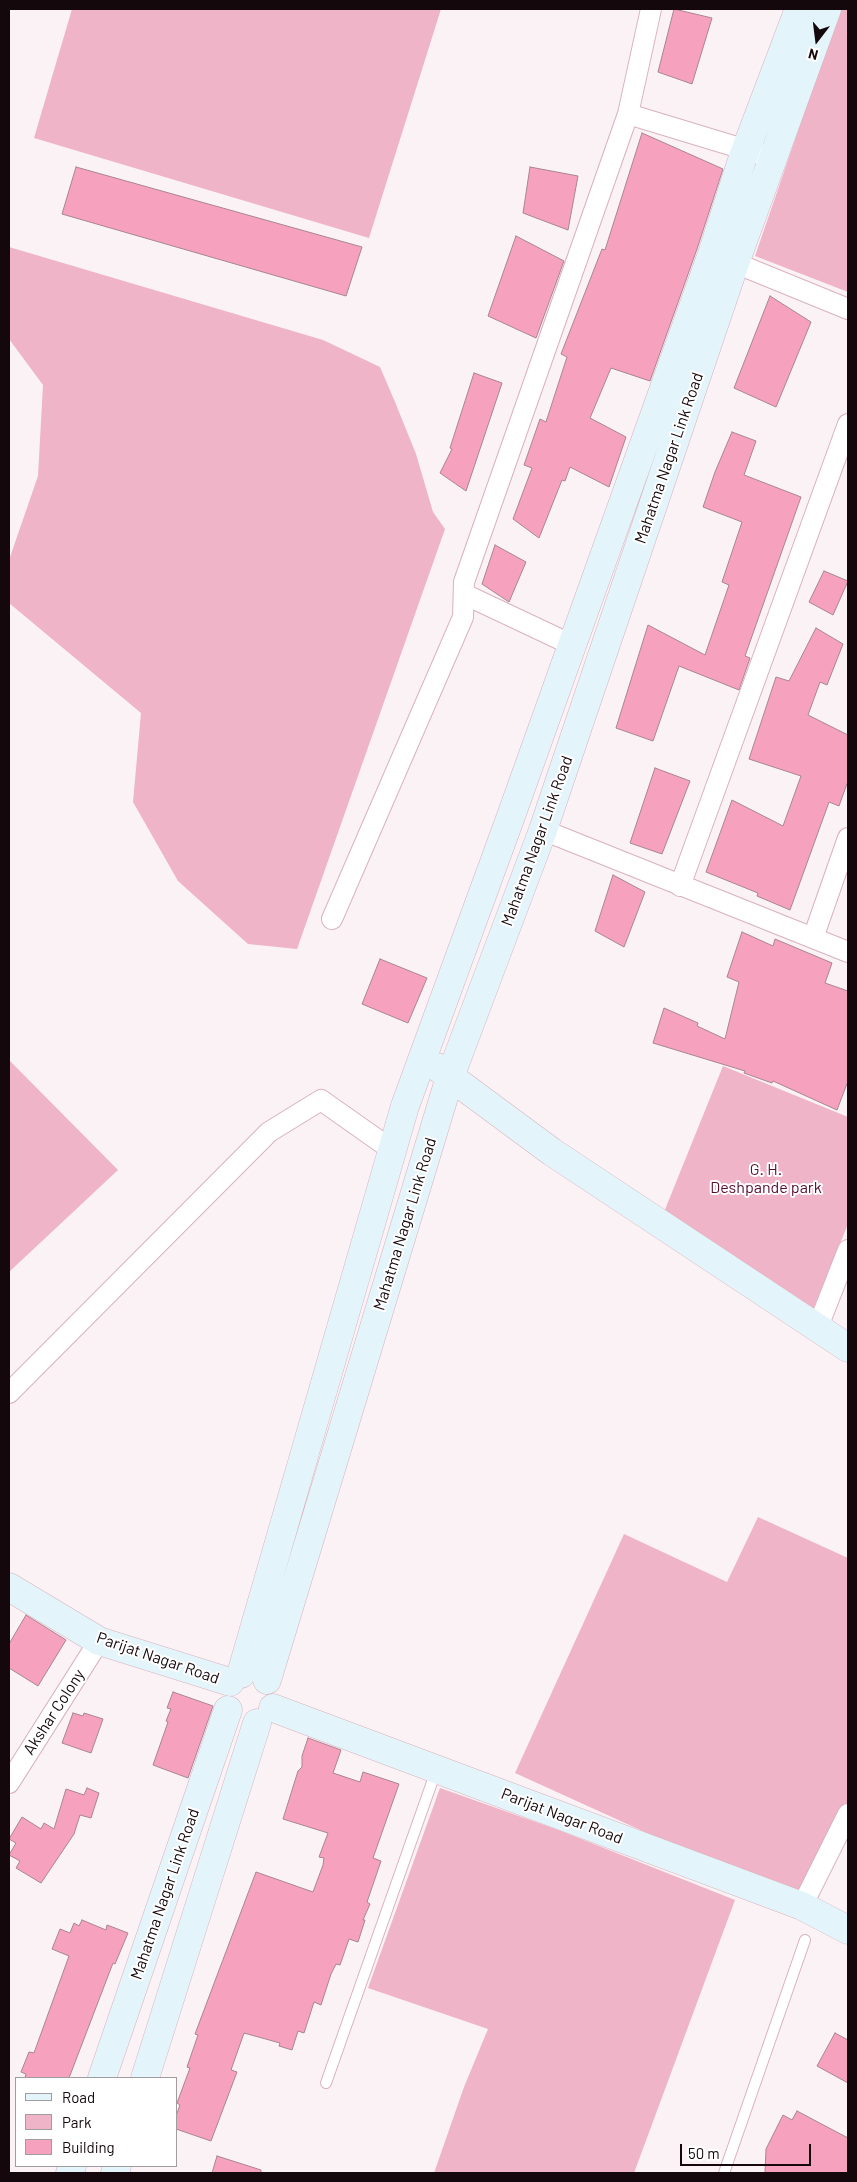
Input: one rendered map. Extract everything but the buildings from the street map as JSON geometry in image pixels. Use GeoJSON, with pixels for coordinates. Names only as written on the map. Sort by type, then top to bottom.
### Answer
{"type":"FeatureCollection","features":[{"type":"Feature","properties":{"kind":"main road","name":"Mahatma Nagar Link Road"},"geometry":{"type":"LineString","coordinates":[[268,1680],[450,1077],[543,830],[723,258],[746,148],[799,9]]}},
{"type":"Feature","properties":{"kind":"main road","name":"Mahatma Nagar Link Road"},"geometry":{"type":"LineString","coordinates":[[236,1678],[405,1106],[572,646],[723,258],[773,158],[827,9]]}},
{"type":"Feature","properties":{"kind":"main road"},"geometry":{"type":"LineString","coordinates":[[423,1058],[552,1152],[848,1348]]}},
{"type":"Feature","properties":{"kind":"main road","name":"Parijat Nagar Road"},"geometry":{"type":"LineString","coordinates":[[9,1587],[100,1641],[236,1678]]}},
{"type":"Feature","properties":{"kind":"main road"},"geometry":{"type":"LineString","coordinates":[[145,2077],[265,1716],[274,1694],[268,1680],[255,1674],[236,1678],[224,1696],[228,1710],[240,1722],[265,1716]]}},
{"type":"Feature","properties":{"kind":"main road","name":"Mahatma Nagar Link Road"},"geometry":{"type":"LineString","coordinates":[[102,2077],[228,1710]]}},
{"type":"Feature","properties":{"kind":"main road","name":"Parijat Nagar Road"},"geometry":{"type":"LineString","coordinates":[[265,1716],[437,1769],[802,1906],[848,1930]]}},
{"type":"Feature","properties":{"kind":"street"},"geometry":{"type":"LineString","coordinates":[[332,919],[463,617],[464,582],[628,114],[650,9]]}},
{"type":"Feature","properties":{"kind":"street"},"geometry":{"type":"LineString","coordinates":[[628,114],[746,148],[773,158]]}},
{"type":"Feature","properties":{"kind":"street"},"geometry":{"type":"LineString","coordinates":[[723,258],[848,309]]}},
{"type":"Feature","properties":{"kind":"street"},"geometry":{"type":"LineString","coordinates":[[680,886],[848,424]]}},
{"type":"Feature","properties":{"kind":"street"},"geometry":{"type":"LineString","coordinates":[[464,594],[572,646]]}},
{"type":"Feature","properties":{"kind":"street"},"geometry":{"type":"LineString","coordinates":[[543,830],[848,952]]}},
{"type":"Feature","properties":{"kind":"street"},"geometry":{"type":"LineString","coordinates":[[813,938],[848,838]]}},
{"type":"Feature","properties":{"kind":"street"},"geometry":{"type":"LineString","coordinates":[[9,1394],[269,1132],[321,1100],[392,1150]]}},
{"type":"Feature","properties":{"kind":"street"},"geometry":{"type":"LineString","coordinates":[[817,1329],[848,1250]]}},
{"type":"Feature","properties":{"kind":"street","name":"Akshar Colony"},"geometry":{"type":"LineString","coordinates":[[9,1784],[100,1641]]}},
{"type":"Feature","properties":{"kind":"street"},"geometry":{"type":"LineString","coordinates":[[802,1906],[848,1814]]}},
{"type":"Feature","properties":{"kind":"lane"},"geometry":{"type":"LineString","coordinates":[[326,2084],[437,1769]]}},
{"type":"Feature","properties":{"kind":"lane"},"geometry":{"type":"LineString","coordinates":[[724,2173],[805,1940]]}},
{"type":"Feature","properties":{"kind":"green space"},"geometry":{"type":"Polygon","coordinates":[[[72,9],[441,9],[369,238],[34,138],[72,9]]]}},
{"type":"Feature","properties":{"kind":"green space"},"geometry":{"type":"Polygon","coordinates":[[[840,9],[848,9],[848,292],[755,256],[840,9]]]}},
{"type":"Feature","properties":{"kind":"green space"},"geometry":{"type":"Polygon","coordinates":[[[9,247],[323,340],[380,367],[395,402],[416,454],[433,512],[445,529],[297,949],[248,944],[178,881],[133,802],[141,713],[9,603],[9,560],[38,476],[43,385],[9,339],[9,247]]]}},
{"type":"Feature","properties":{"kind":"green space"},"geometry":{"type":"Polygon","coordinates":[[[9,1060],[118,1170],[9,1272],[9,1060]]]}},
{"type":"Feature","properties":{"kind":"green space","name":"G. H. Deshpande park"},"geometry":{"type":"Polygon","coordinates":[[[723,1066],[848,1117],[848,1224],[812,1312],[664,1212],[723,1066]]]}},
{"type":"Feature","properties":{"kind":"green space"},"geometry":{"type":"Polygon","coordinates":[[[758,1517],[848,1558],[848,1801],[801,1903],[515,1773],[624,1534],[727,1582],[758,1517]]]}},
{"type":"Feature","properties":{"kind":"green space"},"geometry":{"type":"Polygon","coordinates":[[[440,1788],[561,1831],[735,1900],[634,2173],[434,2173],[464,2087],[488,2029],[368,1988],[440,1788]]]}}]}
